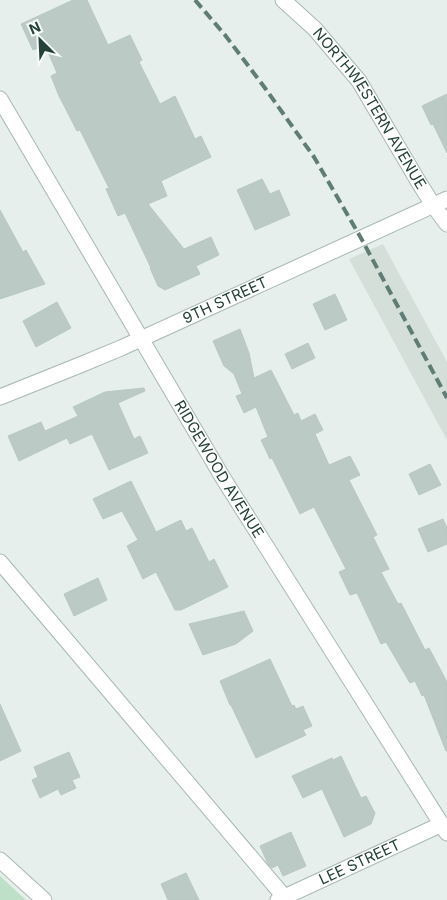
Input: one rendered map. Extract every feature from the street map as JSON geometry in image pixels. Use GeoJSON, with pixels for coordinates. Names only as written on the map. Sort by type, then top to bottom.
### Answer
{"type":"FeatureCollection","features":[{"type":"Feature","properties":{"kind":"street","name":"NORTHWESTERN AVENUE"},"geometry":{"type":"LineString","coordinates":[[283,0],[315,29],[359,82],[440,202],[447,224]]}},
{"type":"Feature","properties":{"kind":"street","name":"RIDGEWOOD AVENUE"},"geometry":{"type":"LineString","coordinates":[[0,99],[223,478],[444,828]]}},
{"type":"Feature","properties":{"kind":"street","name":"9TH STREET"},"geometry":{"type":"LineString","coordinates":[[0,396],[141,339],[440,202]]}},
{"type":"Feature","properties":{"kind":"street"},"geometry":{"type":"LineString","coordinates":[[0,562],[283,899]]}},
{"type":"Feature","properties":{"kind":"street","name":"LEE STREET"},"geometry":{"type":"LineString","coordinates":[[283,899],[444,828]]}},
{"type":"Feature","properties":{"kind":"street"},"geometry":{"type":"LineString","coordinates":[[0,860],[44,900]]}},
{"type":"Feature","properties":{"kind":"shaded area"},"geometry":{"type":"Polygon","coordinates":[[[383,244],[447,362],[447,440],[349,259],[383,244]]]}},
{"type":"Feature","properties":{"kind":"green space"},"geometry":{"type":"Polygon","coordinates":[[[0,876],[26,900],[0,900],[0,876]]]}},
{"type":"Feature","properties":{"kind":"building"},"geometry":{"type":"Polygon","coordinates":[[[73,0],[87,0],[108,45],[130,35],[142,60],[139,62],[160,104],[175,96],[195,139],[201,136],[211,157],[161,181],[167,196],[148,204],[184,249],[211,237],[219,255],[196,266],[200,274],[165,290],[158,286],[125,213],[118,216],[106,189],[109,188],[80,130],[77,131],[59,96],[51,76],[57,73],[45,45],[33,50],[21,24],[73,0]]]}},
{"type":"Feature","properties":{"kind":"building"},"geometry":{"type":"Polygon","coordinates":[[[447,94],[447,153],[422,106],[447,94]]]}},
{"type":"Feature","properties":{"kind":"building"},"geometry":{"type":"Polygon","coordinates":[[[262,179],[270,194],[279,190],[290,215],[255,230],[237,190],[262,179]]]}},
{"type":"Feature","properties":{"kind":"building"},"geometry":{"type":"Polygon","coordinates":[[[0,210],[23,252],[26,250],[45,284],[0,299],[0,210]]]}},
{"type":"Feature","properties":{"kind":"building"},"geometry":{"type":"Polygon","coordinates":[[[335,294],[347,320],[325,330],[313,304],[335,294]]]}},
{"type":"Feature","properties":{"kind":"building"},"geometry":{"type":"Polygon","coordinates":[[[57,302],[71,328],[36,347],[23,321],[57,302]]]}},
{"type":"Feature","properties":{"kind":"building"},"geometry":{"type":"Polygon","coordinates":[[[240,329],[249,353],[254,378],[271,370],[294,415],[298,413],[301,421],[315,414],[323,430],[315,434],[329,465],[350,456],[360,475],[349,480],[377,535],[373,537],[389,569],[381,572],[398,604],[401,603],[425,650],[429,648],[447,682],[447,751],[424,695],[422,696],[415,681],[410,683],[386,642],[381,644],[357,593],[350,595],[339,572],[346,569],[314,507],[300,514],[261,440],[268,437],[256,407],[244,413],[236,396],[242,394],[234,374],[224,366],[213,341],[240,329]]]}},
{"type":"Feature","properties":{"kind":"building"},"geometry":{"type":"Polygon","coordinates":[[[308,343],[315,358],[292,369],[285,354],[308,343]]]}},
{"type":"Feature","properties":{"kind":"building"},"geometry":{"type":"Polygon","coordinates":[[[144,388],[145,391],[118,403],[134,439],[140,436],[148,453],[109,470],[92,434],[70,444],[67,438],[19,461],[8,436],[41,422],[45,431],[78,416],[73,407],[105,392],[144,388]]]}},
{"type":"Feature","properties":{"kind":"building"},"geometry":{"type":"Polygon","coordinates":[[[430,464],[441,485],[419,495],[409,474],[430,464]]]}},
{"type":"Feature","properties":{"kind":"building"},"geometry":{"type":"Polygon","coordinates":[[[131,481],[156,532],[181,520],[186,531],[192,528],[209,562],[214,559],[228,587],[181,610],[175,610],[156,572],[143,579],[127,546],[138,540],[122,511],[103,519],[93,499],[131,481]]]}},
{"type":"Feature","properties":{"kind":"building"},"geometry":{"type":"Polygon","coordinates":[[[443,519],[447,528],[447,544],[428,552],[418,529],[443,519]]]}},
{"type":"Feature","properties":{"kind":"building"},"geometry":{"type":"Polygon","coordinates":[[[98,578],[107,600],[74,616],[64,594],[98,578]]]}},
{"type":"Feature","properties":{"kind":"building"},"geometry":{"type":"Polygon","coordinates":[[[244,611],[253,631],[236,644],[203,655],[189,624],[244,611]]]}},
{"type":"Feature","properties":{"kind":"building"},"geometry":{"type":"Polygon","coordinates":[[[270,659],[292,706],[294,705],[296,709],[303,706],[312,726],[303,730],[306,735],[256,758],[220,681],[270,659]]]}},
{"type":"Feature","properties":{"kind":"building"},"geometry":{"type":"Polygon","coordinates":[[[0,704],[21,751],[0,761],[0,704]]]}},
{"type":"Feature","properties":{"kind":"building"},"geometry":{"type":"Polygon","coordinates":[[[69,752],[80,777],[72,780],[76,788],[61,795],[58,789],[40,798],[32,780],[38,777],[34,767],[69,752]]]}},
{"type":"Feature","properties":{"kind":"building"},"geometry":{"type":"Polygon","coordinates":[[[341,756],[361,798],[366,796],[375,813],[371,824],[344,837],[322,789],[303,798],[292,776],[332,758],[333,760],[341,756]]]}},
{"type":"Feature","properties":{"kind":"building"},"geometry":{"type":"Polygon","coordinates":[[[291,832],[306,866],[283,876],[278,865],[272,868],[268,864],[260,846],[291,832]]]}},
{"type":"Feature","properties":{"kind":"building"},"geometry":{"type":"Polygon","coordinates":[[[186,873],[199,900],[168,900],[161,884],[186,873]]]}},
{"type":"Feature","properties":{"kind":"railway"},"geometry":{"type":"LineString","coordinates":[[195,0],[225,35],[314,157],[361,238],[447,398]]}}]}
